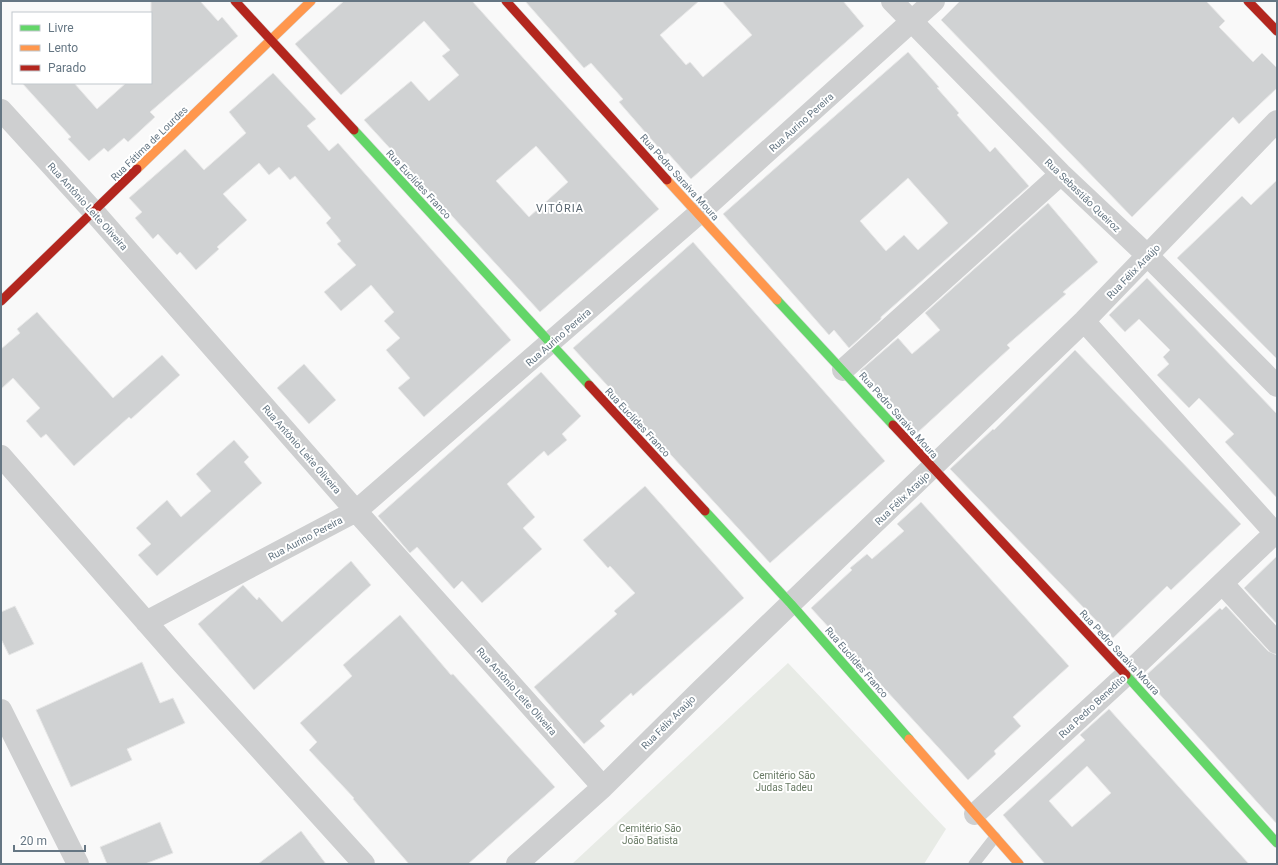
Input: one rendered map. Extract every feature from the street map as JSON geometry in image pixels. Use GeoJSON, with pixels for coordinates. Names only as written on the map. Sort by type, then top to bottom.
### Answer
{"type":"FeatureCollection","features":[{"type":"Feature","properties":{"kind":"street","name":"Rua Euclides Franco"},"geometry":{"type":"LineString","coordinates":[[235,1],[791,604],[1019,864]]}},
{"type":"Feature","properties":{"kind":"street","name":"Rua Fátima de Lourdes"},"geometry":{"type":"LineString","coordinates":[[1,301],[311,1]]}},
{"type":"Feature","properties":{"kind":"street","name":"Rua Pedro Saraiva Moura"},"geometry":{"type":"LineString","coordinates":[[506,1],[698,214],[844,370],[932,468],[1126,675],[1277,843]]}},
{"type":"Feature","properties":{"kind":"street","name":"Rua Sebastião Queiroz"},"geometry":{"type":"LineString","coordinates":[[892,1],[1061,174],[1148,256],[1277,386]]}},
{"type":"Feature","properties":{"kind":"street","name":"Rua Aurino Pereira"},"geometry":{"type":"LineString","coordinates":[[146,622],[356,511],[698,214],[934,1]]}},
{"type":"Feature","properties":{"kind":"street"},"geometry":{"type":"LineString","coordinates":[[1248,1],[1277,31]]}},
{"type":"Feature","properties":{"kind":"street","name":"Rua Antônio Leite Oliveira"},"geometry":{"type":"LineString","coordinates":[[1,110],[94,212],[356,511],[603,787]]}},
{"type":"Feature","properties":{"kind":"street","name":"Rua Félix Araújo"},"geometry":{"type":"LineString","coordinates":[[517,864],[603,787],[700,691],[1084,321],[1277,122]]}},
{"type":"Feature","properties":{"kind":"street"},"geometry":{"type":"LineString","coordinates":[[844,370],[1061,174]]}},
{"type":"Feature","properties":{"kind":"street"},"geometry":{"type":"LineString","coordinates":[[1084,321],[1276,532]]}},
{"type":"Feature","properties":{"kind":"street"},"geometry":{"type":"LineString","coordinates":[[1,456],[146,622],[364,864]]}},
{"type":"Feature","properties":{"kind":"street","name":"Rua Pedro Benedito"},"geometry":{"type":"LineString","coordinates":[[975,814],[1126,675],[1276,532]]}},
{"type":"Feature","properties":{"kind":"street"},"geometry":{"type":"LineString","coordinates":[[1223,584],[1277,643]]}},
{"type":"Feature","properties":{"kind":"street"},"geometry":{"type":"LineString","coordinates":[[1,710],[78,864]]}},
{"type":"Feature","properties":{"kind":"lane"},"geometry":{"type":"LineString","coordinates":[[974,864],[995,837]]}},
{"type":"Feature","properties":{"kind":"green space","name":"Cemitério São Judas Tadeu"},"geometry":{"type":"Polygon","coordinates":[[[788,663],[946,829],[924,864],[572,864],[788,663]]]}},
{"type":"Feature","properties":{"kind":"building"},"geometry":{"type":"Polygon","coordinates":[[[151,1],[200,1],[218,21],[222,17],[238,36],[150,112],[155,117],[128,142],[124,138],[108,152],[104,148],[89,161],[68,139],[71,137],[23,84],[75,84],[97,109],[125,84],[152,84],[151,1]]]}},
{"type":"Feature","properties":{"kind":"building"},"geometry":{"type":"Polygon","coordinates":[[[344,1],[472,1],[659,209],[540,312],[364,120],[411,81],[429,101],[459,75],[442,56],[450,50],[424,21],[341,95],[295,44],[344,1]],[[536,146],[496,181],[529,217],[568,182],[536,146]]]}},
{"type":"Feature","properties":{"kind":"building"},"geometry":{"type":"Polygon","coordinates":[[[525,1],[699,1],[660,35],[686,65],[690,62],[703,77],[752,35],[722,1],[843,1],[864,26],[691,179],[668,153],[665,155],[619,102],[623,99],[591,63],[584,68],[525,1]]]}},
{"type":"Feature","properties":{"kind":"building"},"geometry":{"type":"Polygon","coordinates":[[[960,1],[1206,1],[1225,21],[1219,27],[1253,62],[1262,53],[1277,68],[1277,88],[1239,124],[1233,117],[1132,217],[941,20],[960,1]]]}},
{"type":"Feature","properties":{"kind":"building"},"geometry":{"type":"Polygon","coordinates":[[[908,52],[939,87],[937,88],[959,113],[957,115],[990,152],[995,147],[1029,186],[881,317],[881,319],[849,348],[834,330],[829,335],[723,214],[908,52]],[[908,178],[860,221],[886,251],[904,235],[918,250],[948,223],[908,178]]]}},
{"type":"Feature","properties":{"kind":"building"},"geometry":{"type":"Polygon","coordinates":[[[273,73],[316,119],[307,126],[329,151],[338,143],[511,340],[424,417],[398,388],[410,378],[386,350],[400,338],[384,321],[394,312],[371,285],[341,311],[324,292],[356,265],[337,244],[341,241],[326,223],[331,218],[295,176],[290,180],[279,167],[269,175],[259,163],[223,194],[247,220],[217,247],[219,249],[196,270],[180,252],[177,255],[158,234],[153,239],[135,218],[142,212],[129,198],[185,149],[204,170],[246,133],[229,112],[273,73]]]}},
{"type":"Feature","properties":{"kind":"building"},"geometry":{"type":"Polygon","coordinates":[[[1277,180],[1277,359],[1177,258],[1242,196],[1251,205],[1277,180]]]}},
{"type":"Feature","properties":{"kind":"building"},"geometry":{"type":"Polygon","coordinates":[[[1048,203],[1098,262],[1063,292],[1066,294],[1007,345],[1010,348],[917,433],[860,371],[898,338],[912,354],[940,330],[925,313],[1048,203]]]}},
{"type":"Feature","properties":{"kind":"building"},"geometry":{"type":"Polygon","coordinates":[[[693,242],[885,461],[770,563],[573,348],[693,242]]]}},
{"type":"Feature","properties":{"kind":"building"},"geometry":{"type":"Polygon","coordinates":[[[1147,278],[1277,414],[1277,498],[1225,442],[1234,434],[1199,398],[1189,408],[1157,375],[1169,364],[1163,357],[1170,350],[1139,319],[1125,332],[1109,315],[1147,278]]]}},
{"type":"Feature","properties":{"kind":"building"},"geometry":{"type":"Polygon","coordinates":[[[37,312],[113,398],[162,355],[180,375],[131,419],[129,417],[74,466],[46,434],[41,438],[26,421],[40,408],[13,378],[1,389],[1,349],[20,333],[17,329],[37,312]]]}},
{"type":"Feature","properties":{"kind":"building"},"geometry":{"type":"Polygon","coordinates":[[[1075,350],[1241,524],[1171,590],[1167,586],[1113,638],[950,469],[993,429],[994,430],[1075,350]]]}},
{"type":"Feature","properties":{"kind":"building"},"geometry":{"type":"Polygon","coordinates":[[[304,364],[336,400],[309,424],[277,388],[304,364]]]}},
{"type":"Feature","properties":{"kind":"building"},"geometry":{"type":"Polygon","coordinates":[[[541,372],[581,416],[562,434],[567,440],[548,456],[544,451],[507,484],[535,517],[523,528],[542,549],[482,603],[462,581],[454,589],[417,547],[410,553],[378,516],[541,372]]]}},
{"type":"Feature","properties":{"kind":"building"},"geometry":{"type":"Polygon","coordinates":[[[234,440],[249,457],[244,462],[262,483],[157,576],[138,555],[151,544],[136,528],[167,500],[181,517],[211,491],[196,474],[234,440]]]}},
{"type":"Feature","properties":{"kind":"building"},"geometry":{"type":"Polygon","coordinates":[[[645,486],[744,598],[633,696],[631,693],[600,721],[605,726],[584,744],[534,687],[617,614],[614,611],[635,593],[610,566],[608,568],[583,540],[645,486]]]}},
{"type":"Feature","properties":{"kind":"building"},"geometry":{"type":"Polygon","coordinates":[[[921,502],[1069,666],[1013,717],[1021,726],[994,751],[996,754],[968,780],[811,608],[852,570],[850,568],[867,554],[872,559],[904,531],[897,524],[921,502]]]}},
{"type":"Feature","properties":{"kind":"building"},"geometry":{"type":"Polygon","coordinates":[[[1277,556],[1277,624],[1244,588],[1277,556]]]}},
{"type":"Feature","properties":{"kind":"building"},"geometry":{"type":"Polygon","coordinates":[[[351,561],[371,585],[254,690],[198,624],[243,585],[257,600],[259,597],[282,622],[351,561]]]}},
{"type":"Feature","properties":{"kind":"building"},"geometry":{"type":"Polygon","coordinates":[[[15,606],[34,644],[9,655],[1,639],[1,612],[15,606]]]}},
{"type":"Feature","properties":{"kind":"building"},"geometry":{"type":"Polygon","coordinates":[[[1226,606],[1268,651],[1277,655],[1277,824],[1144,677],[1220,608],[1222,610],[1226,606]]]}},
{"type":"Feature","properties":{"kind":"building"},"geometry":{"type":"Polygon","coordinates":[[[400,615],[451,675],[453,674],[555,787],[468,864],[409,864],[353,799],[354,798],[309,750],[317,742],[300,723],[352,676],[343,665],[400,615]]]}},
{"type":"Feature","properties":{"kind":"building"},"geometry":{"type":"Polygon","coordinates":[[[142,662],[160,703],[173,698],[185,723],[127,749],[132,760],[71,787],[36,710],[142,662]]]}},
{"type":"Feature","properties":{"kind":"building"},"geometry":{"type":"Polygon","coordinates":[[[1109,709],[1249,864],[1045,864],[1003,815],[1085,740],[1080,735],[1109,709]],[[1087,766],[1049,801],[1072,827],[1111,793],[1087,766]]]}},
{"type":"Feature","properties":{"kind":"building"},"geometry":{"type":"Polygon","coordinates":[[[160,822],[173,853],[145,864],[107,864],[100,847],[160,822]]]}},
{"type":"Feature","properties":{"kind":"building"},"geometry":{"type":"Polygon","coordinates":[[[301,831],[326,864],[258,864],[301,831]]]}},
{"type":"Feature","properties":{"kind":"traffic: fast"},"geometry":{"type":"LineString","coordinates":[[354,130],[589,385]]}},
{"type":"Feature","properties":{"kind":"traffic: fast"},"geometry":{"type":"LineString","coordinates":[[777,300],[893,425]]}},
{"type":"Feature","properties":{"kind":"traffic: fast"},"geometry":{"type":"LineString","coordinates":[[705,511],[791,604],[909,739]]}},
{"type":"Feature","properties":{"kind":"traffic: fast"},"geometry":{"type":"LineString","coordinates":[[1126,675],[1277,843]]}},
{"type":"Feature","properties":{"kind":"traffic: slow"},"geometry":{"type":"LineString","coordinates":[[137,169],[311,1]]}},
{"type":"Feature","properties":{"kind":"traffic: slow"},"geometry":{"type":"LineString","coordinates":[[667,180],[777,300]]}},
{"type":"Feature","properties":{"kind":"traffic: slow"},"geometry":{"type":"LineString","coordinates":[[909,739],[1019,864]]}},
{"type":"Feature","properties":{"kind":"traffic: jam"},"geometry":{"type":"LineString","coordinates":[[235,1],[354,130]]}},
{"type":"Feature","properties":{"kind":"traffic: jam"},"geometry":{"type":"LineString","coordinates":[[506,1],[667,180]]}},
{"type":"Feature","properties":{"kind":"traffic: jam"},"geometry":{"type":"LineString","coordinates":[[1248,1],[1277,31]]}},
{"type":"Feature","properties":{"kind":"traffic: jam"},"geometry":{"type":"LineString","coordinates":[[1,301],[137,169]]}},
{"type":"Feature","properties":{"kind":"traffic: jam"},"geometry":{"type":"LineString","coordinates":[[589,385],[705,511]]}},
{"type":"Feature","properties":{"kind":"traffic: jam"},"geometry":{"type":"LineString","coordinates":[[893,425],[1126,675]]}},
{"type":"Feature","properties":{"kind":"district","name":"VITÓRIA"},"geometry":{"type":"Point","coordinates":[560,208]}},
{"type":"Feature","properties":{"kind":"park label","name":"Cemitério São João Batista"},"geometry":{"type":"Point","coordinates":[650,834]}}]}
